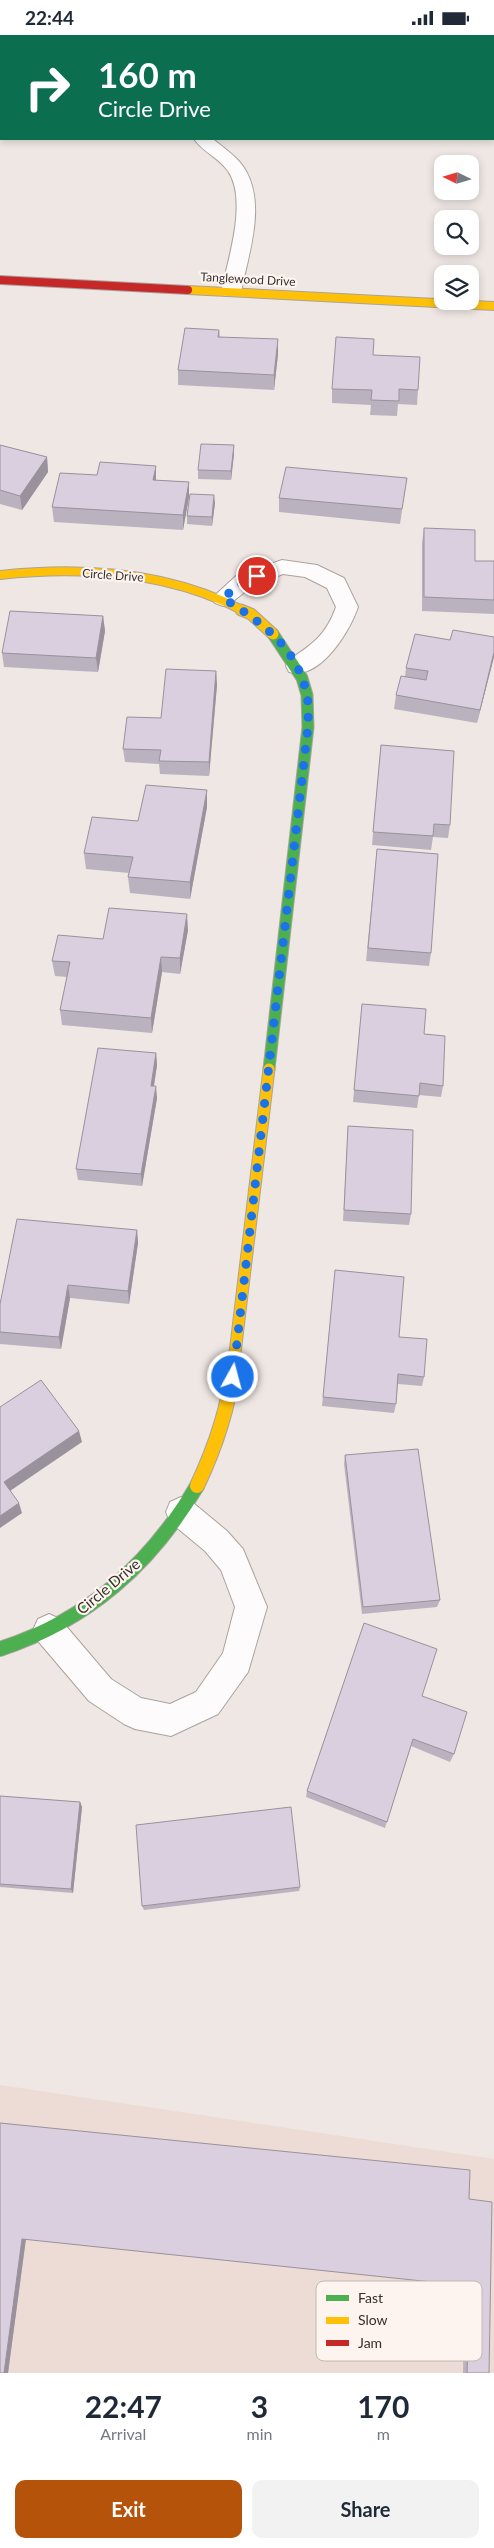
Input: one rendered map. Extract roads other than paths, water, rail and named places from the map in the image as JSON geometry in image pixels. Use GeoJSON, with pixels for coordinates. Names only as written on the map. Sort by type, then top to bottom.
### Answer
{"type":"FeatureCollection","features":[{"type":"Feature","properties":{"kind":"street"},"geometry":{"type":"LineString","coordinates":[[204,140],[237,171],[246,191],[246,208],[231,292]]}},
{"type":"Feature","properties":{"kind":"street","name":"Tanglewood Drive"},"geometry":{"type":"LineString","coordinates":[[0,280],[494,306]]}},
{"type":"Feature","properties":{"kind":"street"},"geometry":{"type":"LineString","coordinates":[[223,598],[244,581],[282,567],[309,570],[336,583],[347,607],[340,629],[327,645],[297,666]]}},
{"type":"Feature","properties":{"kind":"street","name":"Circle Drive"},"geometry":{"type":"LineString","coordinates":[[0,575],[54,571],[148,578],[188,585],[223,598],[262,623],[280,641],[297,666],[307,695],[308,727],[233,1377],[226,1413],[207,1468],[173,1525],[129,1573],[82,1609],[49,1631],[0,1649]]}},
{"type":"Feature","properties":{"kind":"street"},"geometry":{"type":"LineString","coordinates":[[49,1631],[100,1691],[135,1713],[171,1720],[207,1703],[237,1661],[251,1607],[232,1560],[216,1541],[181,1511]]}}]}
